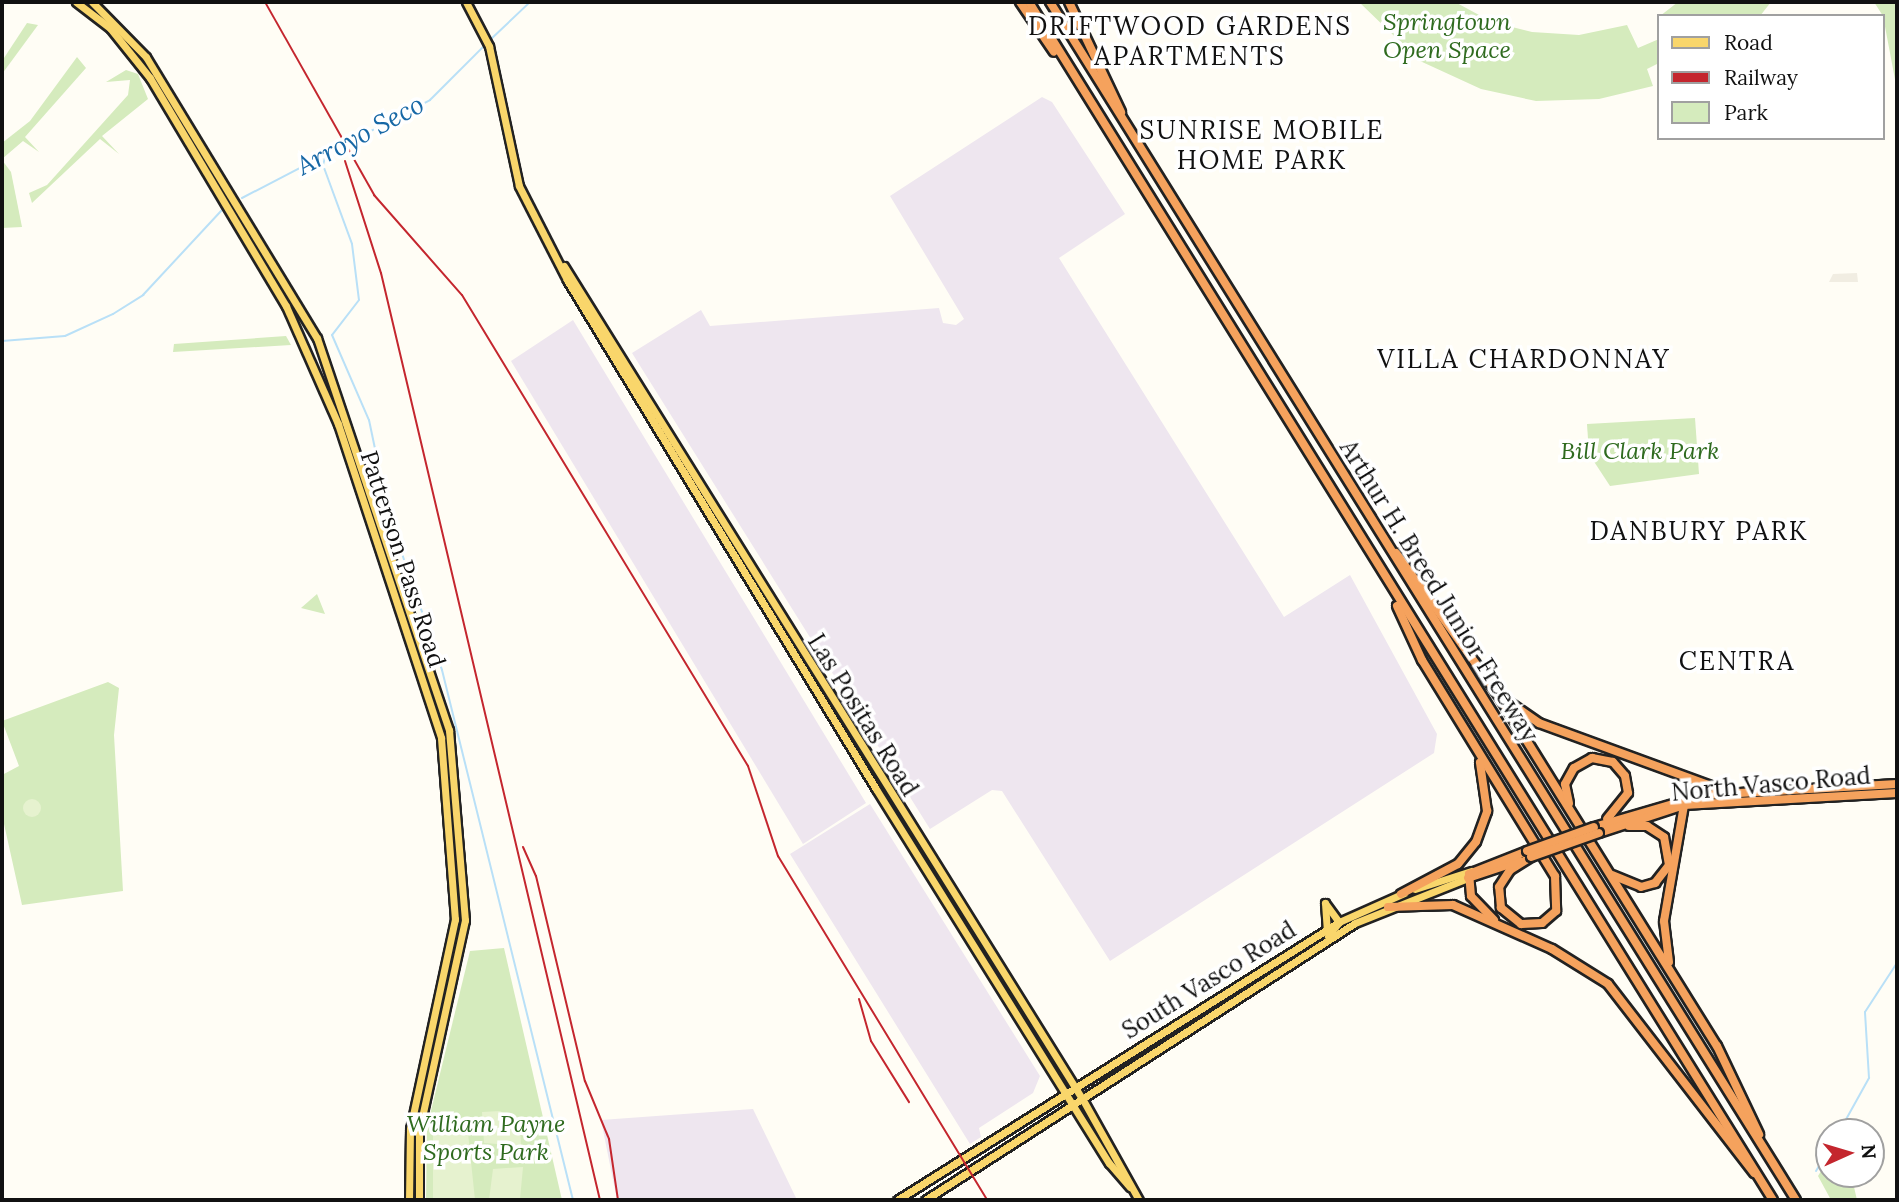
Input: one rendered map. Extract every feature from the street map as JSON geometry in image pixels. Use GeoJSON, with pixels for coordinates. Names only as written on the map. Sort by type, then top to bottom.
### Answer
{"type":"FeatureCollection","features":[{"type":"Feature","properties":{"kind":"highway"},"geometry":{"type":"LineString","coordinates":[[1020,2],[1056,54]]}},
{"type":"Feature","properties":{"kind":"highway","name":"Arthur H. Breed Junior Freeway"},"geometry":{"type":"LineString","coordinates":[[1029,2],[1056,54],[1773,1200]]}},
{"type":"Feature","properties":{"kind":"highway","name":"Arthur H. Breed Junior Freeway"},"geometry":{"type":"LineString","coordinates":[[1050,2],[1139,149],[1796,1200]]}},
{"type":"Feature","properties":{"kind":"highway"},"geometry":{"type":"LineString","coordinates":[[1069,2],[1139,149]]}},
{"type":"Feature","properties":{"kind":"highway"},"geometry":{"type":"LineString","coordinates":[[1391,549],[1410,564],[1497,693],[1677,981],[1755,1116],[1761,1144]]}},
{"type":"Feature","properties":{"kind":"highway"},"geometry":{"type":"LineString","coordinates":[[1394,597],[1472,744],[1559,888],[1551,916],[1521,924],[1501,908],[1499,887],[1510,870],[1529,854]]}},
{"type":"Feature","properties":{"kind":"highway"},"geometry":{"type":"LineString","coordinates":[[1497,693],[1539,723],[1693,782],[1746,792]]}},
{"type":"Feature","properties":{"kind":"highway"},"geometry":{"type":"LineString","coordinates":[[1401,894],[1458,864],[1476,842],[1488,791],[1472,744]]}},
{"type":"Feature","properties":{"kind":"highway"},"geometry":{"type":"LineString","coordinates":[[1571,813],[1565,784],[1574,768],[1592,758],[1613,762],[1628,784],[1626,801],[1596,830]]}},
{"type":"Feature","properties":{"kind":"highway","name":"North Vasco Road"},"geometry":{"type":"LineString","coordinates":[[1566,842],[1685,798],[1897,784]]}},
{"type":"Feature","properties":{"kind":"highway","name":"North Vasco Road"},"geometry":{"type":"LineString","coordinates":[[1596,830],[1684,806],[1897,793]]}},
{"type":"Feature","properties":{"kind":"highway"},"geometry":{"type":"LineString","coordinates":[[1677,981],[1664,933],[1684,806]]}},
{"type":"Feature","properties":{"kind":"highway"},"geometry":{"type":"LineString","coordinates":[[1596,830],[1647,826],[1669,848],[1669,865],[1655,883],[1628,885],[1609,874]]}},
{"type":"Feature","properties":{"kind":"highway","name":"South Vasco Road"},"geometry":{"type":"LineString","coordinates":[[1470,874],[1566,842]]}},
{"type":"Feature","properties":{"kind":"highway"},"geometry":{"type":"LineString","coordinates":[[1470,874],[1476,905],[1512,930]]}},
{"type":"Feature","properties":{"kind":"highway"},"geometry":{"type":"LineString","coordinates":[[1388,907],[1445,904],[1512,930],[1578,962],[1620,996],[1739,1160],[1759,1178]]}},
{"type":"Feature","properties":{"kind":"main road","name":"Patterson Pass Road"},"geometry":{"type":"LineString","coordinates":[[76,2],[130,50],[234,216],[286,306],[338,424],[445,755],[455,919],[410,1129],[409,1200]]}},
{"type":"Feature","properties":{"kind":"main road","name":"Patterson Pass Road"},"geometry":{"type":"LineString","coordinates":[[92,2],[146,57],[232,195],[326,359],[457,767],[465,920],[419,1131],[419,1200]]}},
{"type":"Feature","properties":{"kind":"main road","name":"Las Positas Road"},"geometry":{"type":"LineString","coordinates":[[466,2],[482,27],[492,55],[519,186],[652,428],[1074,1106],[1139,1200]]}},
{"type":"Feature","properties":{"kind":"main road","name":"Las Positas Road"},"geometry":{"type":"LineString","coordinates":[[564,266],[1083,1100],[1130,1187]]}},
{"type":"Feature","properties":{"kind":"main road","name":"South Vasco Road"},"geometry":{"type":"LineString","coordinates":[[897,1200],[1339,922],[1401,894],[1470,874]]}},
{"type":"Feature","properties":{"kind":"main road","name":"South Vasco Road"},"geometry":{"type":"LineString","coordinates":[[925,1200],[1343,932],[1388,907],[1470,874]]}},
{"type":"Feature","properties":{"kind":"main road"},"geometry":{"type":"LineString","coordinates":[[943,896],[968,918]]}},
{"type":"Feature","properties":{"kind":"main road"},"geometry":{"type":"LineString","coordinates":[[1310,953],[1339,922],[1325,903],[1327,929]]}},
{"type":"Feature","properties":{"kind":"main road"},"geometry":{"type":"LineString","coordinates":[[1343,932],[1349,917]]}},
{"type":"Feature","properties":{"kind":"shaded area"},"geometry":{"type":"Polygon","coordinates":[[[1042,97],[1052,102],[1125,214],[1059,258],[1284,617],[1350,575],[1437,734],[1434,753],[1110,961],[1002,791],[992,790],[930,829],[632,353],[701,310],[710,326],[939,308],[943,323],[956,325],[964,319],[890,196],[1042,97]]]}},
{"type":"Feature","properties":{"kind":"shaded area"},"geometry":{"type":"Polygon","coordinates":[[[1857,273],[1858,282],[1829,282],[1833,274],[1857,273]]]}},
{"type":"Feature","properties":{"kind":"shaded area"},"geometry":{"type":"Polygon","coordinates":[[[573,320],[866,803],[803,844],[511,361],[573,320]]]}},
{"type":"Feature","properties":{"kind":"shaded area"},"geometry":{"type":"Polygon","coordinates":[[[870,804],[1040,1076],[1033,1093],[979,1128],[981,1137],[970,1144],[790,854],[870,804]]]}},
{"type":"Feature","properties":{"kind":"shaded area"},"geometry":{"type":"Polygon","coordinates":[[[753,1109],[797,1200],[617,1200],[601,1120],[753,1109]]]}},
{"type":"Feature","properties":{"kind":"green space","name":"Springtown Open Space"},"geometry":{"type":"Polygon","coordinates":[[[1359,2],[1455,2],[1492,22],[1532,32],[1579,35],[1627,25],[1638,48],[1658,39],[1658,64],[1647,69],[1653,86],[1599,99],[1536,101],[1481,89],[1420,61],[1359,2]]]}},
{"type":"Feature","properties":{"kind":"green space"},"geometry":{"type":"Polygon","coordinates":[[[1678,2],[1771,2],[1762,14],[1663,14],[1678,2]]]}},
{"type":"Feature","properties":{"kind":"green space"},"geometry":{"type":"Polygon","coordinates":[[[1874,2],[1897,2],[1897,90],[1885,14],[1882,14],[1874,2]]]}},
{"type":"Feature","properties":{"kind":"green space"},"geometry":{"type":"Polygon","coordinates":[[[27,23],[38,25],[2,74],[2,61],[27,23]]]}},
{"type":"Feature","properties":{"kind":"green space"},"geometry":{"type":"Polygon","coordinates":[[[77,57],[86,68],[25,137],[39,152],[23,141],[2,159],[2,143],[30,121],[77,57]]]}},
{"type":"Feature","properties":{"kind":"green space"},"geometry":{"type":"Polygon","coordinates":[[[126,70],[138,74],[148,99],[102,136],[119,154],[100,139],[32,203],[29,193],[47,185],[128,95],[130,80],[106,82],[126,70]]]}},
{"type":"Feature","properties":{"kind":"green space"},"geometry":{"type":"Polygon","coordinates":[[[2,160],[11,172],[22,227],[2,228],[2,160]]]}},
{"type":"Feature","properties":{"kind":"green space"},"geometry":{"type":"Polygon","coordinates":[[[286,336],[291,345],[173,352],[174,344],[286,336]]]}},
{"type":"Feature","properties":{"kind":"green space","name":"Bill Clark Park"},"geometry":{"type":"Polygon","coordinates":[[[1695,418],[1699,474],[1610,486],[1589,454],[1587,424],[1695,418]]]}},
{"type":"Feature","properties":{"kind":"green space"},"geometry":{"type":"Polygon","coordinates":[[[317,594],[325,614],[301,608],[317,594]]]}},
{"type":"Feature","properties":{"kind":"green space"},"geometry":{"type":"Polygon","coordinates":[[[108,682],[119,688],[114,735],[123,891],[22,905],[2,815],[2,775],[19,766],[2,721],[108,682]]]}},
{"type":"Feature","properties":{"kind":"green space"},"geometry":{"type":"Polygon","coordinates":[[[32,799],[38,802],[41,808],[38,814],[32,817],[26,814],[23,808],[26,802],[32,799]]]}},
{"type":"Feature","properties":{"kind":"green space","name":"William Payne Sports Park"},"geometry":{"type":"Polygon","coordinates":[[[504,948],[562,1200],[426,1200],[427,1127],[470,951],[504,948]]]}},
{"type":"Feature","properties":{"kind":"green space"},"geometry":{"type":"Polygon","coordinates":[[[500,1111],[520,1124],[521,1146],[484,1143],[482,1112],[500,1111]]]}},
{"type":"Feature","properties":{"kind":"green space"},"geometry":{"type":"Polygon","coordinates":[[[433,1127],[468,1133],[475,1200],[433,1200],[433,1127]]]}},
{"type":"Feature","properties":{"kind":"green space"},"geometry":{"type":"Polygon","coordinates":[[[523,1167],[520,1199],[489,1200],[493,1169],[523,1167]]]}},
{"type":"Feature","properties":{"kind":"green space"},"geometry":{"type":"Polygon","coordinates":[[[1824,1188],[1854,1188],[1857,1200],[1831,1200],[1824,1188]]]}},
{"type":"Feature","properties":{"kind":"waterway","name":"Arroyo Seco"},"geometry":{"type":"LineString","coordinates":[[490,40],[530,2]]}},
{"type":"Feature","properties":{"kind":"waterway","name":"Arroyo Seco"},"geometry":{"type":"LineString","coordinates":[[242,198],[430,100],[486,44]]}},
{"type":"Feature","properties":{"kind":"waterway"},"geometry":{"type":"LineString","coordinates":[[327,150],[323,165],[352,244],[359,300],[332,335],[369,420],[389,516],[442,670],[573,1200]]}},
{"type":"Feature","properties":{"kind":"waterway","name":"Arroyo Seco"},"geometry":{"type":"LineString","coordinates":[[2,341],[65,336],[113,314],[143,295],[223,209]]}},
{"type":"Feature","properties":{"kind":"waterway"},"geometry":{"type":"LineString","coordinates":[[1847,1118],[1869,1078],[1865,1012],[1897,963]]}},
{"type":"Feature","properties":{"kind":"railway"},"geometry":{"type":"LineString","coordinates":[[265,2],[374,195],[462,295],[748,766],[778,856],[987,1200]]}},
{"type":"Feature","properties":{"kind":"railway"},"geometry":{"type":"LineString","coordinates":[[345,161],[381,273],[600,1200]]}},
{"type":"Feature","properties":{"kind":"railway"},"geometry":{"type":"LineString","coordinates":[[523,847],[536,876],[585,1081],[609,1139],[618,1200]]}},
{"type":"Feature","properties":{"kind":"railway"},"geometry":{"type":"LineString","coordinates":[[859,999],[871,1041],[909,1102]]}},
{"type":"Feature","properties":{"kind":"district","name":"DRIFTWOOD GARDENS APARTMENTS"},"geometry":{"type":"Point","coordinates":[1190,41]}},
{"type":"Feature","properties":{"kind":"district","name":"SUNRISE MOBILE HOME PARK"},"geometry":{"type":"Point","coordinates":[1262,145]}},
{"type":"Feature","properties":{"kind":"district","name":"VILLA CHARDONNAY"},"geometry":{"type":"Point","coordinates":[1524,359]}},
{"type":"Feature","properties":{"kind":"district","name":"DANBURY PARK"},"geometry":{"type":"Point","coordinates":[1699,531]}},
{"type":"Feature","properties":{"kind":"district","name":"CENTRA"},"geometry":{"type":"Point","coordinates":[1737,661]}}]}
